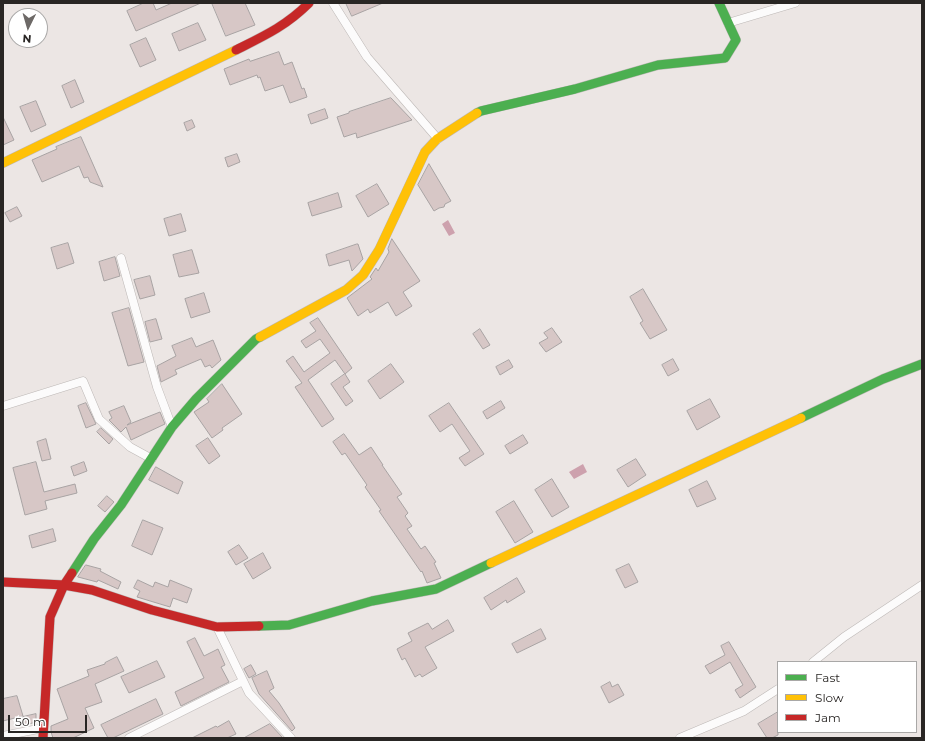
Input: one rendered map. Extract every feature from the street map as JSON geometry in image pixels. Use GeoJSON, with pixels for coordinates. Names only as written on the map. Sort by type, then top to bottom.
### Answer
{"type":"FeatureCollection","features":[{"type":"Feature","properties":{"kind":"street"},"geometry":{"type":"LineString","coordinates":[[3,163],[272,32],[300,12],[309,3]]}},
{"type":"Feature","properties":{"kind":"street"},"geometry":{"type":"LineString","coordinates":[[332,3],[367,57],[438,138]]}},
{"type":"Feature","properties":{"kind":"street"},"geometry":{"type":"LineString","coordinates":[[43,738],[50,617],[64,585],[94,539],[121,505],[172,427],[196,399],[256,339],[346,290],[364,276],[379,250],[425,152],[438,138],[481,111],[575,90],[658,65],[725,58],[736,40],[719,3]]}},
{"type":"Feature","properties":{"kind":"street"},"geometry":{"type":"LineString","coordinates":[[728,23],[795,3]]}},
{"type":"Feature","properties":{"kind":"street"},"geometry":{"type":"LineString","coordinates":[[121,258],[157,387],[172,427]]}},
{"type":"Feature","properties":{"kind":"street"},"geometry":{"type":"LineString","coordinates":[[3,582],[64,585],[92,590],[152,610],[217,627],[289,625],[372,601],[436,589],[883,379],[922,364]]}},
{"type":"Feature","properties":{"kind":"street"},"geometry":{"type":"LineString","coordinates":[[3,406],[83,381],[100,419],[130,446],[152,459]]}},
{"type":"Feature","properties":{"kind":"street"},"geometry":{"type":"LineString","coordinates":[[814,661],[844,638],[921,588]]}},
{"type":"Feature","properties":{"kind":"street"},"geometry":{"type":"LineString","coordinates":[[217,627],[249,693],[291,738]]}},
{"type":"Feature","properties":{"kind":"street"},"geometry":{"type":"LineString","coordinates":[[129,738],[243,681]]}},
{"type":"Feature","properties":{"kind":"street"},"geometry":{"type":"LineString","coordinates":[[680,738],[744,711],[777,690]]}},
{"type":"Feature","properties":{"kind":"street"},"geometry":{"type":"LineString","coordinates":[[3,736],[43,728]]}},
{"type":"Feature","properties":{"kind":"shaded area"},"geometry":{"type":"Polygon","coordinates":[[[448,220],[455,233],[449,236],[442,224],[448,220]]]}},
{"type":"Feature","properties":{"kind":"shaded area"},"geometry":{"type":"Polygon","coordinates":[[[583,464],[587,472],[574,479],[569,472],[583,464]]]}},
{"type":"Feature","properties":{"kind":"building"},"geometry":{"type":"Polygon","coordinates":[[[144,3],[153,3],[156,10],[172,3],[201,3],[136,31],[127,11],[144,3]]]}},
{"type":"Feature","properties":{"kind":"building"},"geometry":{"type":"Polygon","coordinates":[[[212,3],[245,3],[255,25],[226,36],[212,3]]]}},
{"type":"Feature","properties":{"kind":"building"},"geometry":{"type":"Polygon","coordinates":[[[346,3],[383,3],[352,16],[346,3]]]}},
{"type":"Feature","properties":{"kind":"building"},"geometry":{"type":"Polygon","coordinates":[[[198,23],[206,40],[179,51],[172,34],[198,23]]]}},
{"type":"Feature","properties":{"kind":"building"},"geometry":{"type":"Polygon","coordinates":[[[146,38],[156,60],[140,67],[130,45],[146,38]]]}},
{"type":"Feature","properties":{"kind":"building"},"geometry":{"type":"Polygon","coordinates":[[[279,52],[284,65],[292,62],[302,89],[304,88],[307,97],[290,103],[283,85],[265,91],[260,77],[258,78],[257,75],[230,85],[224,69],[249,59],[250,61],[279,52]]]}},
{"type":"Feature","properties":{"kind":"building"},"geometry":{"type":"Polygon","coordinates":[[[75,80],[84,102],[71,108],[62,86],[75,80]]]}},
{"type":"Feature","properties":{"kind":"building"},"geometry":{"type":"Polygon","coordinates":[[[391,98],[412,120],[357,138],[356,133],[344,137],[337,117],[391,98]]]}},
{"type":"Feature","properties":{"kind":"building"},"geometry":{"type":"Polygon","coordinates":[[[36,101],[46,125],[31,132],[20,107],[36,101]]]}},
{"type":"Feature","properties":{"kind":"building"},"geometry":{"type":"Polygon","coordinates":[[[325,109],[328,118],[311,124],[308,115],[325,109]]]}},
{"type":"Feature","properties":{"kind":"building"},"geometry":{"type":"Polygon","coordinates":[[[3,117],[14,140],[3,145],[3,117]]]}},
{"type":"Feature","properties":{"kind":"building"},"geometry":{"type":"Polygon","coordinates":[[[192,120],[195,127],[187,131],[184,123],[192,120]]]}},
{"type":"Feature","properties":{"kind":"building"},"geometry":{"type":"Polygon","coordinates":[[[81,137],[103,187],[90,182],[88,177],[84,178],[79,166],[42,182],[32,160],[57,149],[56,147],[81,137]]]}},
{"type":"Feature","properties":{"kind":"building"},"geometry":{"type":"Polygon","coordinates":[[[237,154],[240,162],[228,167],[225,158],[237,154]]]}},
{"type":"Feature","properties":{"kind":"building"},"geometry":{"type":"Polygon","coordinates":[[[429,164],[451,201],[445,204],[444,207],[434,211],[418,185],[429,164]]]}},
{"type":"Feature","properties":{"kind":"building"},"geometry":{"type":"Polygon","coordinates":[[[377,184],[389,204],[368,217],[356,196],[377,184]]]}},
{"type":"Feature","properties":{"kind":"building"},"geometry":{"type":"Polygon","coordinates":[[[338,193],[342,207],[312,216],[308,203],[338,193]]]}},
{"type":"Feature","properties":{"kind":"building"},"geometry":{"type":"Polygon","coordinates":[[[17,207],[22,216],[10,222],[5,213],[17,207]]]}},
{"type":"Feature","properties":{"kind":"building"},"geometry":{"type":"Polygon","coordinates":[[[181,214],[186,231],[169,236],[164,219],[181,214]]]}},
{"type":"Feature","properties":{"kind":"building"},"geometry":{"type":"Polygon","coordinates":[[[392,239],[420,281],[403,292],[412,306],[396,316],[388,302],[370,313],[368,309],[358,316],[347,298],[372,279],[370,277],[376,268],[378,271],[389,252],[388,249],[392,239]]]}},
{"type":"Feature","properties":{"kind":"building"},"geometry":{"type":"Polygon","coordinates":[[[68,243],[74,263],[57,269],[51,248],[68,243]]]}},
{"type":"Feature","properties":{"kind":"building"},"geometry":{"type":"Polygon","coordinates":[[[357,244],[363,259],[352,271],[349,260],[329,266],[326,255],[357,244]]]}},
{"type":"Feature","properties":{"kind":"building"},"geometry":{"type":"Polygon","coordinates":[[[192,250],[199,273],[179,277],[173,255],[192,250]]]}},
{"type":"Feature","properties":{"kind":"building"},"geometry":{"type":"Polygon","coordinates":[[[115,257],[120,276],[104,281],[99,262],[115,257]]]}},
{"type":"Feature","properties":{"kind":"building"},"geometry":{"type":"Polygon","coordinates":[[[150,276],[155,295],[140,299],[134,280],[150,276]]]}},
{"type":"Feature","properties":{"kind":"building"},"geometry":{"type":"Polygon","coordinates":[[[643,289],[667,330],[650,339],[640,323],[643,321],[630,297],[643,289]]]}},
{"type":"Feature","properties":{"kind":"building"},"geometry":{"type":"Polygon","coordinates":[[[204,293],[210,312],[191,318],[185,299],[204,293]]]}},
{"type":"Feature","properties":{"kind":"building"},"geometry":{"type":"Polygon","coordinates":[[[129,308],[144,362],[128,366],[112,313],[129,308]]]}},
{"type":"Feature","properties":{"kind":"building"},"geometry":{"type":"Polygon","coordinates":[[[318,318],[352,368],[345,374],[335,360],[308,380],[334,419],[322,427],[295,387],[302,383],[286,361],[293,356],[304,372],[330,353],[320,339],[306,348],[301,341],[316,331],[310,323],[318,318]]]}},
{"type":"Feature","properties":{"kind":"building"},"geometry":{"type":"Polygon","coordinates":[[[156,319],[162,339],[150,342],[145,322],[156,319]]]}},
{"type":"Feature","properties":{"kind":"building"},"geometry":{"type":"Polygon","coordinates":[[[552,328],[562,342],[546,352],[539,343],[548,338],[544,333],[552,328]]]}},
{"type":"Feature","properties":{"kind":"building"},"geometry":{"type":"Polygon","coordinates":[[[480,329],[490,345],[483,349],[473,334],[480,329]]]}},
{"type":"Feature","properties":{"kind":"building"},"geometry":{"type":"Polygon","coordinates":[[[192,338],[196,347],[213,340],[221,360],[212,368],[210,365],[205,367],[201,359],[175,370],[177,374],[161,382],[157,366],[176,356],[172,346],[192,338]]]}},
{"type":"Feature","properties":{"kind":"building"},"geometry":{"type":"Polygon","coordinates":[[[673,359],[679,370],[668,376],[662,365],[673,359]]]}},
{"type":"Feature","properties":{"kind":"building"},"geometry":{"type":"Polygon","coordinates":[[[509,360],[513,367],[500,375],[496,367],[509,360]]]}},
{"type":"Feature","properties":{"kind":"building"},"geometry":{"type":"Polygon","coordinates":[[[391,364],[404,382],[380,399],[368,381],[391,364]]]}},
{"type":"Feature","properties":{"kind":"building"},"geometry":{"type":"Polygon","coordinates":[[[345,374],[350,382],[343,387],[353,401],[346,406],[331,384],[345,374]]]}},
{"type":"Feature","properties":{"kind":"building"},"geometry":{"type":"Polygon","coordinates":[[[222,384],[242,414],[222,428],[223,430],[212,438],[194,412],[209,402],[207,399],[222,384]]]}},
{"type":"Feature","properties":{"kind":"building"},"geometry":{"type":"Polygon","coordinates":[[[710,399],[720,417],[697,430],[687,411],[710,399]]]}},
{"type":"Feature","properties":{"kind":"building"},"geometry":{"type":"Polygon","coordinates":[[[501,401],[505,408],[487,419],[483,412],[501,401]]]}},
{"type":"Feature","properties":{"kind":"building"},"geometry":{"type":"Polygon","coordinates":[[[86,403],[96,424],[86,428],[78,406],[86,403]]]}},
{"type":"Feature","properties":{"kind":"building"},"geometry":{"type":"Polygon","coordinates":[[[449,403],[484,454],[465,466],[459,458],[470,451],[452,424],[440,432],[429,416],[449,403]]]}},
{"type":"Feature","properties":{"kind":"building"},"geometry":{"type":"Polygon","coordinates":[[[124,406],[131,422],[127,425],[160,412],[165,424],[131,440],[126,427],[121,432],[109,420],[112,418],[109,412],[124,406]]]}},
{"type":"Feature","properties":{"kind":"building"},"geometry":{"type":"Polygon","coordinates":[[[101,428],[113,439],[109,444],[97,432],[101,428]]]}},
{"type":"Feature","properties":{"kind":"building"},"geometry":{"type":"Polygon","coordinates":[[[344,434],[359,455],[371,447],[402,494],[397,497],[408,513],[405,516],[412,526],[407,529],[421,549],[425,546],[436,562],[434,563],[441,578],[427,583],[422,571],[421,572],[379,511],[381,510],[365,487],[367,485],[345,453],[342,455],[333,442],[344,434]]]}},
{"type":"Feature","properties":{"kind":"building"},"geometry":{"type":"Polygon","coordinates":[[[523,435],[528,443],[510,454],[505,446],[523,435]]]}},
{"type":"Feature","properties":{"kind":"building"},"geometry":{"type":"Polygon","coordinates":[[[208,438],[220,456],[209,464],[196,446],[208,438]]]}},
{"type":"Feature","properties":{"kind":"building"},"geometry":{"type":"Polygon","coordinates":[[[46,439],[51,459],[42,461],[37,442],[46,439]]]}},
{"type":"Feature","properties":{"kind":"building"},"geometry":{"type":"Polygon","coordinates":[[[636,459],[646,475],[628,487],[617,470],[636,459]]]}},
{"type":"Feature","properties":{"kind":"building"},"geometry":{"type":"Polygon","coordinates":[[[36,462],[44,492],[75,484],[77,493],[45,501],[47,509],[25,515],[13,468],[36,462]]]}},
{"type":"Feature","properties":{"kind":"building"},"geometry":{"type":"Polygon","coordinates":[[[84,462],[87,471],[74,476],[71,467],[84,462]]]}},
{"type":"Feature","properties":{"kind":"building"},"geometry":{"type":"Polygon","coordinates":[[[156,467],[183,482],[178,494],[149,480],[156,467]]]}},
{"type":"Feature","properties":{"kind":"building"},"geometry":{"type":"Polygon","coordinates":[[[552,479],[569,507],[552,517],[535,490],[552,479]]]}},
{"type":"Feature","properties":{"kind":"building"},"geometry":{"type":"Polygon","coordinates":[[[707,481],[716,499],[697,507],[689,490],[707,481]]]}},
{"type":"Feature","properties":{"kind":"building"},"geometry":{"type":"Polygon","coordinates":[[[107,496],[114,502],[105,512],[98,506],[107,496]]]}},
{"type":"Feature","properties":{"kind":"building"},"geometry":{"type":"Polygon","coordinates":[[[514,501],[533,532],[515,543],[496,512],[514,501]]]}},
{"type":"Feature","properties":{"kind":"building"},"geometry":{"type":"Polygon","coordinates":[[[143,520],[163,528],[152,555],[132,546],[143,520]]]}},
{"type":"Feature","properties":{"kind":"building"},"geometry":{"type":"Polygon","coordinates":[[[53,529],[56,541],[32,548],[29,536],[53,529]]]}},
{"type":"Feature","properties":{"kind":"building"},"geometry":{"type":"Polygon","coordinates":[[[239,545],[248,558],[236,565],[228,552],[239,545]]]}},
{"type":"Feature","properties":{"kind":"building"},"geometry":{"type":"Polygon","coordinates":[[[263,553],[271,568],[253,579],[244,564],[263,553]]]}},
{"type":"Feature","properties":{"kind":"building"},"geometry":{"type":"Polygon","coordinates":[[[629,564],[638,582],[625,588],[616,570],[629,564]]]}},
{"type":"Feature","properties":{"kind":"building"},"geometry":{"type":"Polygon","coordinates":[[[86,565],[101,569],[100,571],[121,582],[118,589],[98,580],[97,582],[78,577],[86,565]]]}},
{"type":"Feature","properties":{"kind":"building"},"geometry":{"type":"Polygon","coordinates":[[[517,578],[525,592],[507,603],[506,600],[491,610],[484,598],[517,578]]]}},
{"type":"Feature","properties":{"kind":"building"},"geometry":{"type":"Polygon","coordinates":[[[138,580],[153,587],[155,582],[168,587],[170,580],[192,589],[187,603],[173,598],[170,607],[137,597],[140,591],[134,588],[138,580]]]}},
{"type":"Feature","properties":{"kind":"building"},"geometry":{"type":"Polygon","coordinates":[[[448,620],[454,631],[425,647],[437,668],[422,677],[420,674],[415,677],[405,658],[402,660],[397,649],[412,641],[408,633],[428,623],[432,629],[448,620]]]}},
{"type":"Feature","properties":{"kind":"building"},"geometry":{"type":"Polygon","coordinates":[[[541,629],[546,639],[517,653],[512,644],[541,629]]]}},
{"type":"Feature","properties":{"kind":"building"},"geometry":{"type":"Polygon","coordinates":[[[195,638],[204,656],[218,649],[225,665],[221,667],[229,682],[181,706],[175,692],[204,678],[187,642],[195,638]]]}},
{"type":"Feature","properties":{"kind":"building"},"geometry":{"type":"Polygon","coordinates":[[[729,642],[756,687],[740,698],[735,690],[743,685],[730,662],[710,674],[705,666],[725,655],[721,646],[729,642]]]}},
{"type":"Feature","properties":{"kind":"building"},"geometry":{"type":"Polygon","coordinates":[[[117,657],[124,671],[95,684],[102,702],[85,708],[94,728],[73,738],[53,738],[51,726],[68,719],[57,689],[89,676],[87,670],[105,664],[117,657]]]}},
{"type":"Feature","properties":{"kind":"building"},"geometry":{"type":"Polygon","coordinates":[[[157,661],[165,677],[129,693],[121,677],[157,661]]]}},
{"type":"Feature","properties":{"kind":"building"},"geometry":{"type":"Polygon","coordinates":[[[251,665],[256,674],[249,678],[244,669],[251,665]]]}},
{"type":"Feature","properties":{"kind":"building"},"geometry":{"type":"Polygon","coordinates":[[[267,671],[274,688],[269,691],[279,703],[295,728],[292,731],[259,694],[252,678],[267,671]]]}},
{"type":"Feature","properties":{"kind":"building"},"geometry":{"type":"Polygon","coordinates":[[[610,682],[612,687],[618,684],[624,695],[609,703],[601,687],[610,682]]]}},
{"type":"Feature","properties":{"kind":"building"},"geometry":{"type":"Polygon","coordinates":[[[17,696],[23,716],[3,721],[3,699],[17,696]]]}},
{"type":"Feature","properties":{"kind":"building"},"geometry":{"type":"Polygon","coordinates":[[[156,699],[163,714],[113,738],[108,738],[101,725],[156,699]]]}},
{"type":"Feature","properties":{"kind":"building"},"geometry":{"type":"Polygon","coordinates":[[[777,713],[778,735],[772,738],[767,738],[758,724],[777,713]]]}},
{"type":"Feature","properties":{"kind":"building"},"geometry":{"type":"Polygon","coordinates":[[[36,714],[36,722],[25,725],[23,717],[36,714]]]}},
{"type":"Feature","properties":{"kind":"building"},"geometry":{"type":"Polygon","coordinates":[[[229,721],[236,734],[227,738],[192,738],[216,726],[217,727],[229,721]]]}},
{"type":"Feature","properties":{"kind":"building"},"geometry":{"type":"Polygon","coordinates":[[[270,724],[283,738],[244,738],[270,724]]]}},
{"type":"Feature","properties":{"kind":"traffic: fast"},"geometry":{"type":"LineString","coordinates":[[477,113],[575,89],[658,65],[725,58],[736,40],[719,3]]}},
{"type":"Feature","properties":{"kind":"traffic: fast"},"geometry":{"type":"LineString","coordinates":[[72,573],[94,539],[121,505],[172,427],[196,399],[256,339],[260,337]]}},
{"type":"Feature","properties":{"kind":"traffic: fast"},"geometry":{"type":"LineString","coordinates":[[801,418],[883,379],[922,364]]}},
{"type":"Feature","properties":{"kind":"traffic: fast"},"geometry":{"type":"LineString","coordinates":[[259,626],[289,625],[372,601],[436,589],[491,563]]}},
{"type":"Feature","properties":{"kind":"traffic: slow"},"geometry":{"type":"LineString","coordinates":[[3,163],[236,50]]}},
{"type":"Feature","properties":{"kind":"traffic: slow"},"geometry":{"type":"LineString","coordinates":[[260,337],[346,290],[363,275],[379,250],[425,152],[437,139],[477,113]]}},
{"type":"Feature","properties":{"kind":"traffic: slow"},"geometry":{"type":"LineString","coordinates":[[491,563],[801,418]]}},
{"type":"Feature","properties":{"kind":"traffic: jam"},"geometry":{"type":"LineString","coordinates":[[236,50],[283,24],[309,3]]}},
{"type":"Feature","properties":{"kind":"traffic: jam"},"geometry":{"type":"LineString","coordinates":[[43,738],[50,617],[64,585],[72,573]]}},
{"type":"Feature","properties":{"kind":"traffic: jam"},"geometry":{"type":"LineString","coordinates":[[3,582],[64,585],[92,590],[152,610],[217,627],[259,626]]}}]}
